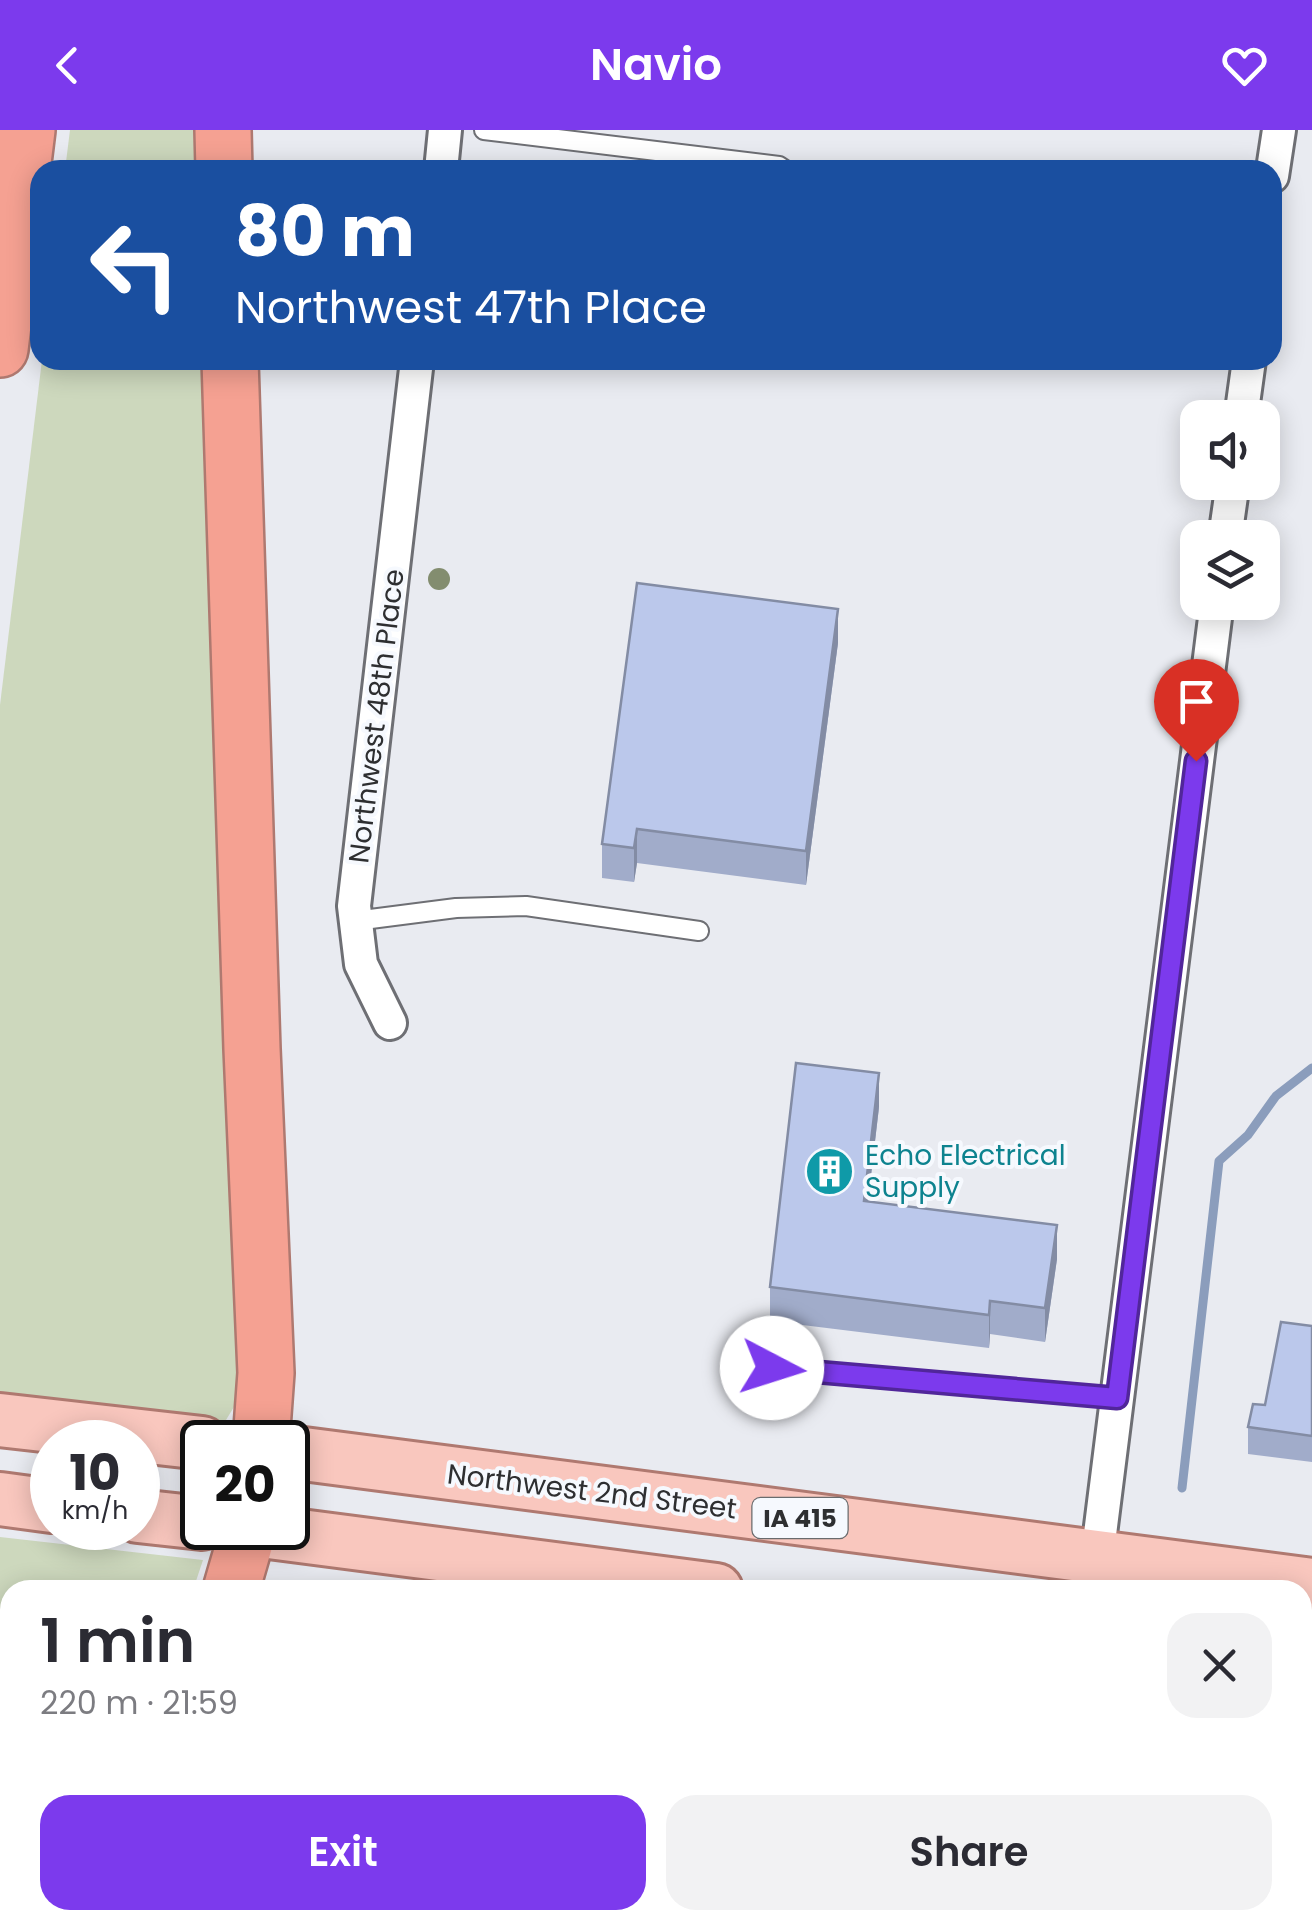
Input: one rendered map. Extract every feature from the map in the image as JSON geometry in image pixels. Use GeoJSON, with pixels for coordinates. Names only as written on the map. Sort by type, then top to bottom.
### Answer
{"type":"FeatureCollection","features":[{"type":"Feature","properties":{"kind":"highway"},"geometry":{"type":"LineString","coordinates":[[0,349],[26,130]]}},
{"type":"Feature","properties":{"kind":"highway"},"geometry":{"type":"LineString","coordinates":[[222,130],[224,160]]}},
{"type":"Feature","properties":{"kind":"highway"},"geometry":{"type":"LineString","coordinates":[[230,370],[266,1373],[263,1420]]}},
{"type":"Feature","properties":{"kind":"highway"},"geometry":{"type":"LineString","coordinates":[[235,1580],[243,1550]]}},
{"type":"Feature","properties":{"kind":"main road"},"geometry":{"type":"LineString","coordinates":[[0,1420],[180,1440]]}},
{"type":"Feature","properties":{"kind":"main road","name":"Northwest 2nd Street"},"geometry":{"type":"LineString","coordinates":[[310,1455],[1095,1573],[1222,1580]]}},
{"type":"Feature","properties":{"kind":"main road"},"geometry":{"type":"LineString","coordinates":[[0,1500],[30,1503]]}},
{"type":"Feature","properties":{"kind":"main road"},"geometry":{"type":"LineString","coordinates":[[310,1536],[641,1580]]}},
{"type":"Feature","properties":{"kind":"street"},"geometry":{"type":"LineString","coordinates":[[442,160],[446,130]]}},
{"type":"Feature","properties":{"kind":"street"},"geometry":{"type":"LineString","coordinates":[[1274,160],[1278,130]]}},
{"type":"Feature","properties":{"kind":"street","name":"Northwest 48th Place"},"geometry":{"type":"LineString","coordinates":[[390,1024],[361,964],[354,906],[416,370]]}},
{"type":"Feature","properties":{"kind":"street"},"geometry":{"type":"LineString","coordinates":[[1243,400],[1247,370]]}},
{"type":"Feature","properties":{"kind":"street"},"geometry":{"type":"LineString","coordinates":[[1095,1573],[1215,620]]}},
{"type":"Feature","properties":{"kind":"lane"},"geometry":{"type":"LineString","coordinates":[[484,130],[730,160]]}},
{"type":"Feature","properties":{"kind":"lane"},"geometry":{"type":"LineString","coordinates":[[356,921],[456,908],[526,906],[699,930]]}},
{"type":"Feature","properties":{"kind":"lane"},"geometry":{"type":"LineString","coordinates":[[772,1368],[1117,1398]]}},
{"type":"Feature","properties":{"kind":"green space"},"geometry":{"type":"Polygon","coordinates":[[[70,130],[204,130],[205,160],[66,160],[70,130]]]}},
{"type":"Feature","properties":{"kind":"green space"},"geometry":{"type":"Polygon","coordinates":[[[41,370],[212,370],[240,1397],[226,1420],[0,1398],[0,705],[41,370]]]}},
{"type":"Feature","properties":{"kind":"green space"},"geometry":{"type":"Polygon","coordinates":[[[0,1537],[30,1540],[30,1550],[115,1550],[203,1560],[196,1580],[0,1580],[0,1537]]]}},
{"type":"Feature","properties":{"kind":"building"},"geometry":{"type":"Polygon","coordinates":[[[637,583],[838,609],[806,851],[637,829],[634,848],[602,844],[637,583]]]}},
{"type":"Feature","properties":{"kind":"building","name":"Echo Electrical Supply"},"geometry":{"type":"Polygon","coordinates":[[[796,1063],[879,1073],[864,1201],[1057,1225],[1045,1308],[990,1301],[989,1315],[770,1287],[796,1063]]]}},
{"type":"Feature","properties":{"kind":"building"},"geometry":{"type":"Polygon","coordinates":[[[1281,1322],[1312,1326],[1312,1436],[1248,1427],[1253,1404],[1265,1405],[1281,1322]]]}},
{"type":"Feature","properties":{"kind":"waterway"},"geometry":{"type":"LineString","coordinates":[[1182,1488],[1219,1161],[1248,1135],[1276,1096],[1312,1068]]}},
{"type":"Feature","properties":{"kind":"place","name":"Echo Electrical Supply"},"geometry":{"type":"Point","coordinates":[830,1171]}},
{"type":"Feature","properties":{"kind":"route"},"geometry":{"type":"LineString","coordinates":[[772,1368],[1117,1398],[1196,761]]}}]}
